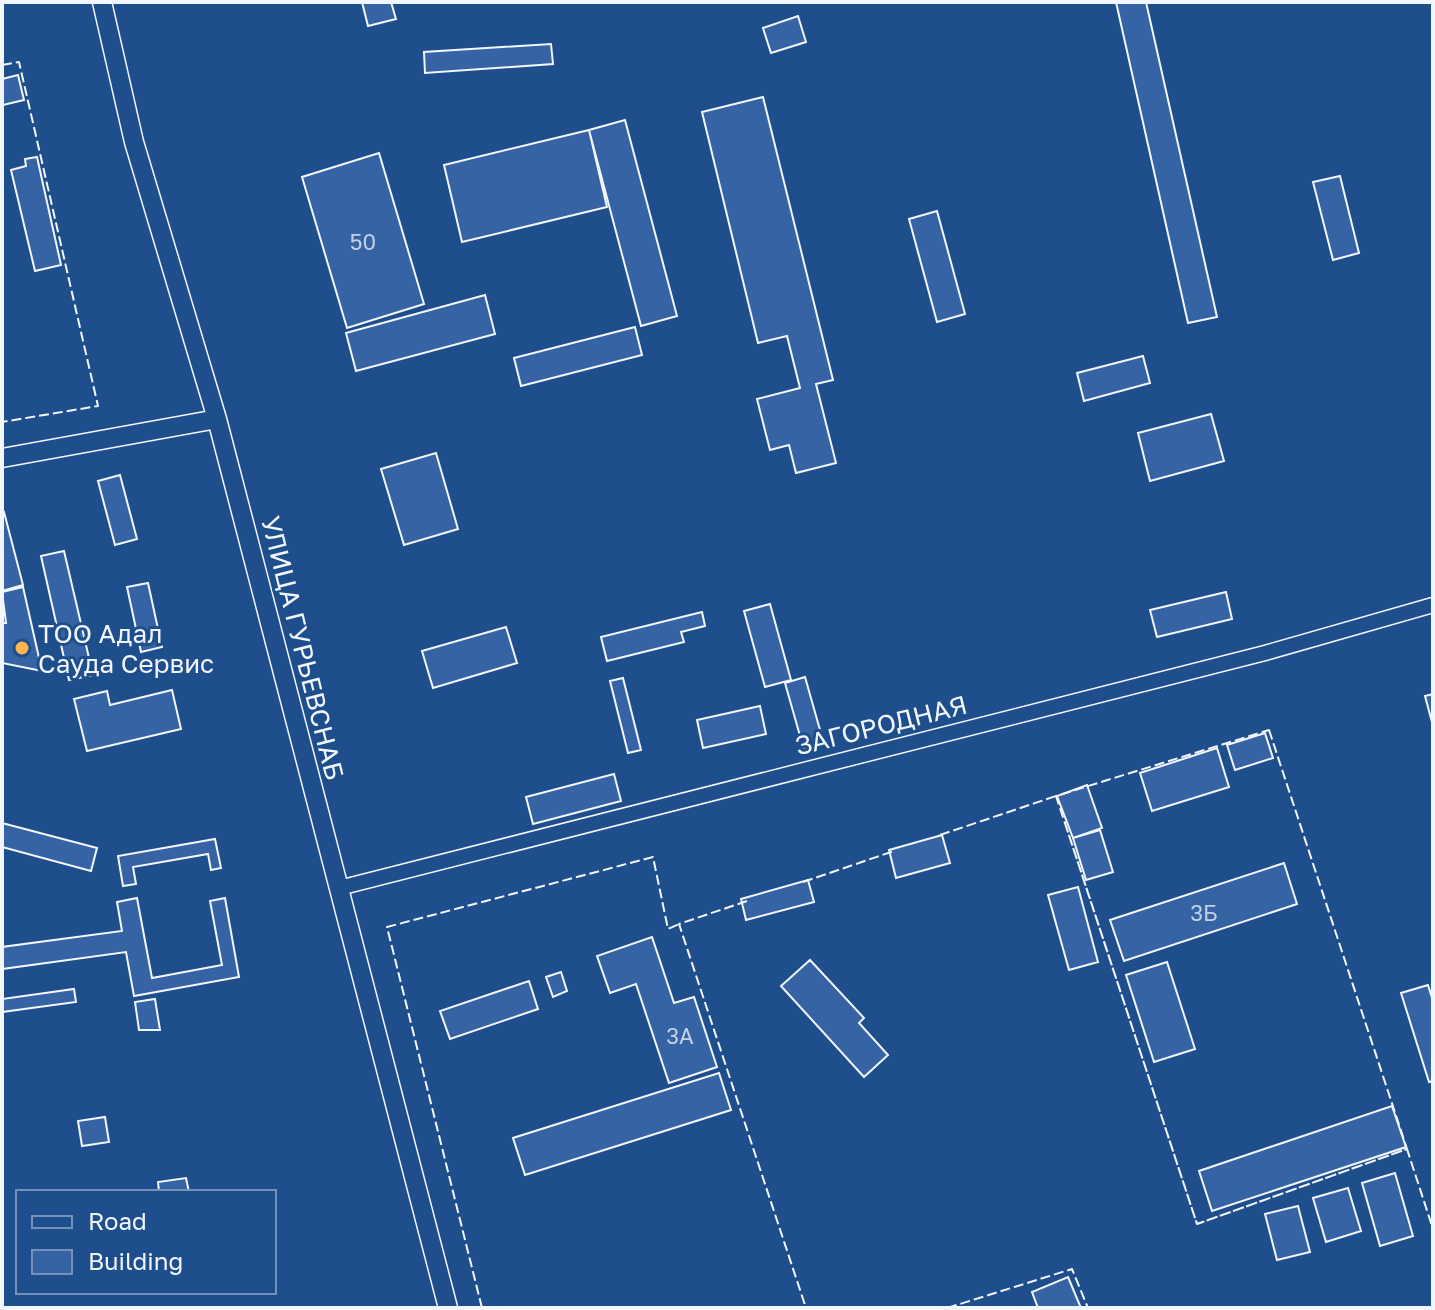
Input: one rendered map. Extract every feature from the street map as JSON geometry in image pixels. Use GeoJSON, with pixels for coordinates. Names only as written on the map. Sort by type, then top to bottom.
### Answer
{"type":"FeatureCollection","features":[{"type":"Feature","properties":{"kind":"street","name":"УЛИЦА ГУРЬЕВСНАБ"},"geometry":{"type":"LineString","coordinates":[[102,2],[134,142],[217,419],[448,1308]]}},
{"type":"Feature","properties":{"kind":"street"},"geometry":{"type":"LineString","coordinates":[[2,458],[217,419]]}},
{"type":"Feature","properties":{"kind":"street","name":"ЗАГОРОДНАЯ"},"geometry":{"type":"LineString","coordinates":[[339,888],[1265,653],[1433,605]]}},
{"type":"Feature","properties":{"kind":"building"},"geometry":{"type":"Polygon","coordinates":[[[362,2],[391,2],[396,19],[368,26],[362,2]]]}},
{"type":"Feature","properties":{"kind":"building"},"geometry":{"type":"Polygon","coordinates":[[[1116,2],[1146,2],[1217,317],[1188,323],[1116,2]]]}},
{"type":"Feature","properties":{"kind":"building"},"geometry":{"type":"Polygon","coordinates":[[[798,16],[806,42],[771,53],[763,28],[798,16]]]}},
{"type":"Feature","properties":{"kind":"building"},"geometry":{"type":"Polygon","coordinates":[[[551,44],[553,64],[425,73],[424,52],[551,44]]]}},
{"type":"Feature","properties":{"kind":"building"},"geometry":{"type":"Polygon","coordinates":[[[18,75],[24,100],[3,105],[2,79],[18,75]]]}},
{"type":"Feature","properties":{"kind":"building"},"geometry":{"type":"Polygon","coordinates":[[[763,97],[833,380],[816,384],[836,463],[796,473],[789,445],[770,450],[757,399],[800,388],[787,336],[758,343],[702,112],[763,97]]]}},
{"type":"Feature","properties":{"kind":"building"},"geometry":{"type":"Polygon","coordinates":[[[625,120],[677,316],[641,326],[589,130],[625,120]]]}},
{"type":"Feature","properties":{"kind":"building"},"geometry":{"type":"Polygon","coordinates":[[[589,130],[607,207],[462,242],[444,165],[589,130]]]}},
{"type":"Feature","properties":{"kind":"building"},"geometry":{"type":"Polygon","coordinates":[[[379,153],[424,304],[347,328],[302,177],[379,153]]]}},
{"type":"Feature","properties":{"kind":"building"},"geometry":{"type":"Polygon","coordinates":[[[37,157],[61,265],[35,271],[11,170],[26,166],[25,159],[37,157]]]}},
{"type":"Feature","properties":{"kind":"building"},"geometry":{"type":"Polygon","coordinates":[[[1340,176],[1359,253],[1333,260],[1313,182],[1340,176]]]}},
{"type":"Feature","properties":{"kind":"building"},"geometry":{"type":"Polygon","coordinates":[[[937,211],[965,314],[937,322],[909,219],[937,211]]]}},
{"type":"Feature","properties":{"kind":"building"},"geometry":{"type":"Polygon","coordinates":[[[485,295],[495,334],[356,371],[346,333],[485,295]]]}},
{"type":"Feature","properties":{"kind":"building"},"geometry":{"type":"Polygon","coordinates":[[[635,327],[642,355],[521,386],[514,358],[635,327]]]}},
{"type":"Feature","properties":{"kind":"building"},"geometry":{"type":"Polygon","coordinates":[[[1143,356],[1150,383],[1084,401],[1077,373],[1143,356]]]}},
{"type":"Feature","properties":{"kind":"building"},"geometry":{"type":"Polygon","coordinates":[[[1211,414],[1224,461],[1150,481],[1138,433],[1211,414]]]}},
{"type":"Feature","properties":{"kind":"building"},"geometry":{"type":"Polygon","coordinates":[[[436,453],[458,529],[404,545],[381,469],[436,453]]]}},
{"type":"Feature","properties":{"kind":"building"},"geometry":{"type":"Polygon","coordinates":[[[120,475],[137,539],[115,545],[98,481],[120,475]]]}},
{"type":"Feature","properties":{"kind":"building"},"geometry":{"type":"Polygon","coordinates":[[[2,513],[23,585],[2,591],[2,513]]]}},
{"type":"Feature","properties":{"kind":"building"},"geometry":{"type":"Polygon","coordinates":[[[64,551],[93,675],[69,680],[41,556],[64,551]]]}},
{"type":"Feature","properties":{"kind":"building"},"geometry":{"type":"Polygon","coordinates":[[[148,583],[162,647],[141,652],[127,587],[148,583]]]}},
{"type":"Feature","properties":{"kind":"building"},"geometry":{"type":"Polygon","coordinates":[[[23,587],[42,671],[2,663],[2,623],[6,623],[2,592],[23,587]]]}},
{"type":"Feature","properties":{"kind":"building"},"geometry":{"type":"Polygon","coordinates":[[[1226,592],[1232,619],[1157,637],[1150,610],[1226,592]]]}},
{"type":"Feature","properties":{"kind":"building"},"geometry":{"type":"Polygon","coordinates":[[[770,604],[791,680],[765,687],[744,611],[770,604]]]}},
{"type":"Feature","properties":{"kind":"building"},"geometry":{"type":"Polygon","coordinates":[[[702,612],[705,626],[681,632],[684,642],[607,661],[601,637],[702,612]]]}},
{"type":"Feature","properties":{"kind":"building"},"geometry":{"type":"Polygon","coordinates":[[[506,627],[517,663],[433,688],[422,651],[506,627]]]}},
{"type":"Feature","properties":{"kind":"building"},"geometry":{"type":"Polygon","coordinates":[[[805,677],[824,744],[804,750],[785,683],[805,677]]]}},
{"type":"Feature","properties":{"kind":"building"},"geometry":{"type":"Polygon","coordinates":[[[623,678],[641,750],[628,753],[610,681],[623,678]]]}},
{"type":"Feature","properties":{"kind":"building"},"geometry":{"type":"Polygon","coordinates":[[[172,690],[181,729],[87,751],[74,699],[107,691],[110,705],[172,690]]]}},
{"type":"Feature","properties":{"kind":"building"},"geometry":{"type":"Polygon","coordinates":[[[1433,694],[1433,726],[1425,696],[1433,694]]]}},
{"type":"Feature","properties":{"kind":"building"},"geometry":{"type":"Polygon","coordinates":[[[760,706],[766,734],[703,748],[697,720],[760,706]]]}},
{"type":"Feature","properties":{"kind":"building"},"geometry":{"type":"Polygon","coordinates":[[[1265,733],[1273,758],[1235,770],[1227,745],[1265,733]]]}},
{"type":"Feature","properties":{"kind":"building"},"geometry":{"type":"Polygon","coordinates":[[[1217,748],[1229,787],[1152,811],[1140,773],[1217,748]]]}},
{"type":"Feature","properties":{"kind":"building"},"geometry":{"type":"Polygon","coordinates":[[[614,774],[621,801],[533,824],[526,797],[614,774]]]}},
{"type":"Feature","properties":{"kind":"building"},"geometry":{"type":"Polygon","coordinates":[[[1087,785],[1102,828],[1073,838],[1057,796],[1087,785]]]}},
{"type":"Feature","properties":{"kind":"building"},"geometry":{"type":"Polygon","coordinates":[[[2,823],[97,848],[91,871],[2,847],[2,823]]]}},
{"type":"Feature","properties":{"kind":"building"},"geometry":{"type":"Polygon","coordinates":[[[1100,830],[1113,872],[1086,880],[1073,838],[1100,830]]]}},
{"type":"Feature","properties":{"kind":"building"},"geometry":{"type":"Polygon","coordinates":[[[942,835],[950,863],[896,878],[889,850],[942,835]]]}},
{"type":"Feature","properties":{"kind":"building"},"geometry":{"type":"Polygon","coordinates":[[[215,839],[221,868],[211,870],[208,854],[133,867],[136,884],[123,886],[118,856],[215,839]]]}},
{"type":"Feature","properties":{"kind":"building"},"geometry":{"type":"Polygon","coordinates":[[[1284,863],[1297,904],[1124,961],[1110,920],[1284,863]]]}},
{"type":"Feature","properties":{"kind":"building"},"geometry":{"type":"Polygon","coordinates":[[[808,880],[814,902],[746,920],[741,899],[808,880]]]}},
{"type":"Feature","properties":{"kind":"building"},"geometry":{"type":"Polygon","coordinates":[[[1078,887],[1098,962],[1069,970],[1048,895],[1078,887]]]}},
{"type":"Feature","properties":{"kind":"building"},"geometry":{"type":"Polygon","coordinates":[[[137,898],[152,978],[222,965],[210,901],[225,898],[239,977],[134,996],[126,952],[2,969],[2,947],[122,931],[117,902],[137,898]]]}},
{"type":"Feature","properties":{"kind":"building"},"geometry":{"type":"Polygon","coordinates":[[[652,937],[674,1003],[694,997],[717,1067],[669,1083],[636,984],[610,993],[597,956],[652,937]]]}},
{"type":"Feature","properties":{"kind":"building"},"geometry":{"type":"Polygon","coordinates":[[[810,960],[864,1018],[859,1023],[888,1055],[864,1077],[781,986],[810,960]]]}},
{"type":"Feature","properties":{"kind":"building"},"geometry":{"type":"Polygon","coordinates":[[[1167,962],[1195,1049],[1154,1062],[1126,975],[1167,962]]]}},
{"type":"Feature","properties":{"kind":"building"},"geometry":{"type":"Polygon","coordinates":[[[561,972],[567,991],[553,997],[546,977],[561,972]]]}},
{"type":"Feature","properties":{"kind":"building"},"geometry":{"type":"Polygon","coordinates":[[[529,981],[538,1009],[450,1039],[440,1011],[529,981]]]}},
{"type":"Feature","properties":{"kind":"building"},"geometry":{"type":"Polygon","coordinates":[[[1428,985],[1433,1001],[1433,1081],[1429,1082],[1401,993],[1428,985]]]}},
{"type":"Feature","properties":{"kind":"building"},"geometry":{"type":"Polygon","coordinates":[[[74,989],[76,1002],[2,1012],[2,999],[74,989]]]}},
{"type":"Feature","properties":{"kind":"building"},"geometry":{"type":"Polygon","coordinates":[[[155,999],[160,1030],[139,1030],[135,1002],[155,999]]]}},
{"type":"Feature","properties":{"kind":"building"},"geometry":{"type":"Polygon","coordinates":[[[719,1073],[731,1110],[525,1175],[513,1138],[719,1073]]]}},
{"type":"Feature","properties":{"kind":"building"},"geometry":{"type":"Polygon","coordinates":[[[1392,1106],[1406,1147],[1212,1211],[1199,1171],[1392,1106]]]}},
{"type":"Feature","properties":{"kind":"building"},"geometry":{"type":"Polygon","coordinates":[[[105,1117],[109,1142],[82,1146],[78,1121],[105,1117]]]}},
{"type":"Feature","properties":{"kind":"building"},"geometry":{"type":"Polygon","coordinates":[[[1395,1173],[1413,1236],[1380,1246],[1362,1183],[1395,1173]]]}},
{"type":"Feature","properties":{"kind":"building"},"geometry":{"type":"Polygon","coordinates":[[[186,1178],[189,1190],[159,1190],[158,1182],[186,1178]]]}},
{"type":"Feature","properties":{"kind":"building"},"geometry":{"type":"Polygon","coordinates":[[[1348,1188],[1361,1231],[1326,1242],[1313,1198],[1348,1188]]]}},
{"type":"Feature","properties":{"kind":"building"},"geometry":{"type":"Polygon","coordinates":[[[1298,1206],[1310,1252],[1277,1260],[1265,1214],[1298,1206]]]}},
{"type":"Feature","properties":{"kind":"building"},"geometry":{"type":"Polygon","coordinates":[[[1068,1277],[1081,1308],[1038,1308],[1032,1292],[1068,1277]]]}},
{"type":"Feature","properties":{"kind":"fence"},"geometry":{"type":"LineString","coordinates":[[2,65],[19,62],[98,406],[2,422]]}},
{"type":"Feature","properties":{"kind":"fence"},"geometry":{"type":"LineString","coordinates":[[1269,730],[1407,1149],[1197,1224],[1056,796],[1269,730]]}},
{"type":"Feature","properties":{"kind":"fence"},"geometry":{"type":"LineString","coordinates":[[940,835],[1056,796],[1058,800]]}},
{"type":"Feature","properties":{"kind":"fence"},"geometry":{"type":"LineString","coordinates":[[1065,823],[1197,1224],[1407,1149],[1433,1229]]}},
{"type":"Feature","properties":{"kind":"fence"},"geometry":{"type":"LineString","coordinates":[[803,882],[894,851]]}},
{"type":"Feature","properties":{"kind":"fence"},"geometry":{"type":"LineString","coordinates":[[482,1308],[387,927],[653,857],[668,929],[679,924]]}},
{"type":"Feature","properties":{"kind":"fence"},"geometry":{"type":"LineString","coordinates":[[747,901],[679,924],[806,1308]]}},
{"type":"Feature","properties":{"kind":"fence"},"geometry":{"type":"LineString","coordinates":[[947,1308],[1072,1269],[1088,1308]]}},
{"type":"Feature","properties":{"kind":"place","name":"ТОО Адал Сауда Сервис"},"geometry":{"type":"Point","coordinates":[22,648]}}]}
